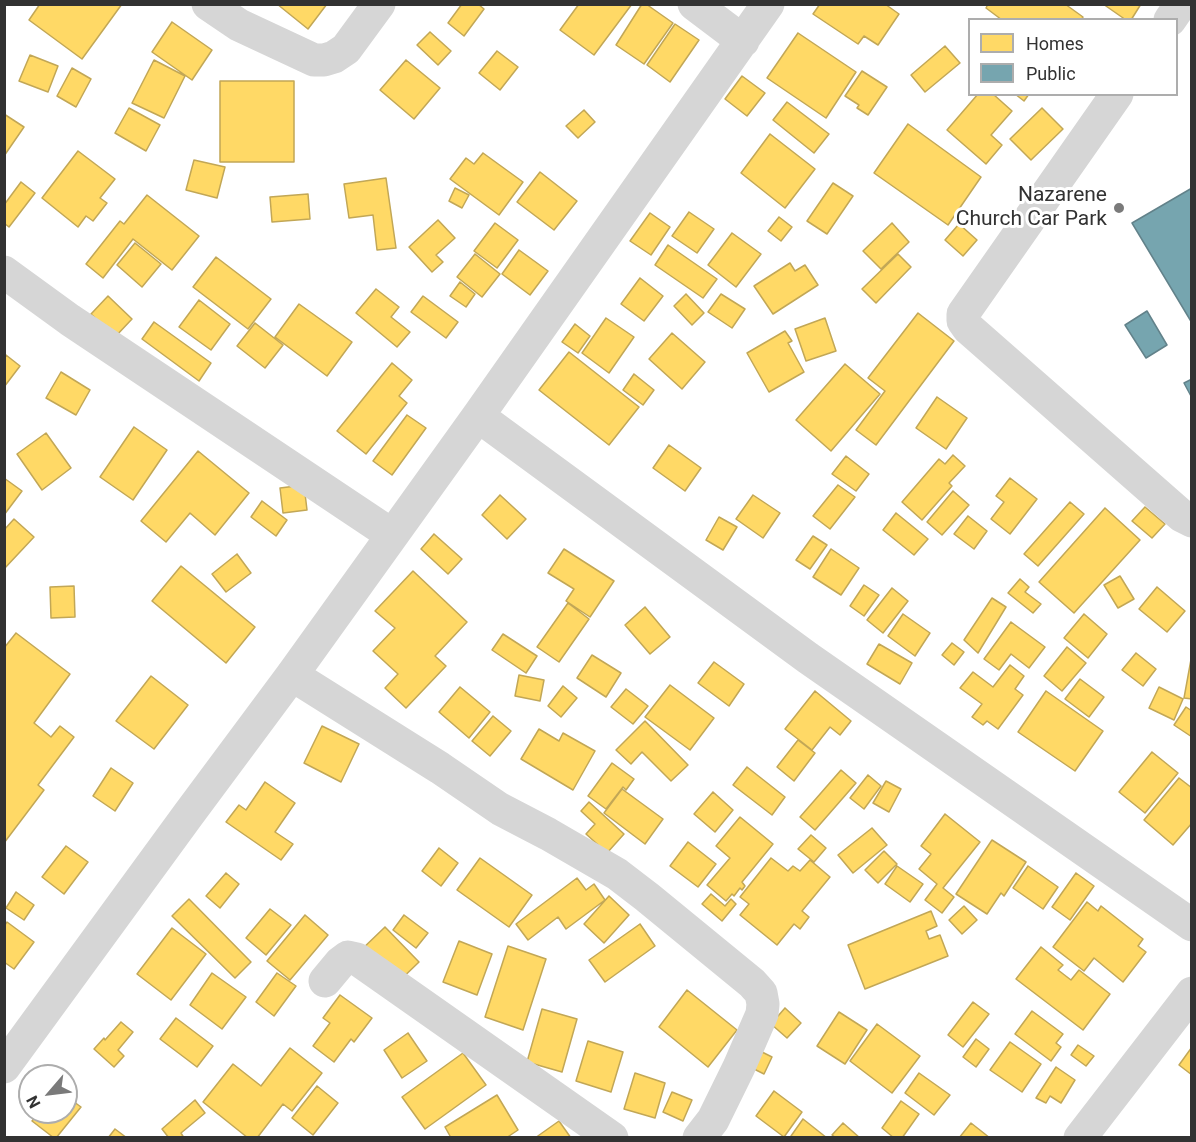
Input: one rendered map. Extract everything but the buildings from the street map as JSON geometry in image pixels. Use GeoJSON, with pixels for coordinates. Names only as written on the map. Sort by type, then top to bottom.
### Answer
{"type":"FeatureCollection","features":[{"type":"Feature","properties":{"kind":"street"},"geometry":{"type":"LineString","coordinates":[[208,4],[239,25],[314,60],[324,60],[346,49],[380,4]]}},
{"type":"Feature","properties":{"kind":"street"},"geometry":{"type":"LineString","coordinates":[[694,4],[743,41]]}},
{"type":"Feature","properties":{"kind":"street"},"geometry":{"type":"LineString","coordinates":[[9,1049],[292,675],[478,416],[768,4]]}},
{"type":"Feature","properties":{"kind":"street"},"geometry":{"type":"LineString","coordinates":[[1171,18],[1181,4]]}},
{"type":"Feature","properties":{"kind":"street"},"geometry":{"type":"LineString","coordinates":[[1116,96],[963,314],[963,321],[968,328],[1182,516],[1191,521]]}},
{"type":"Feature","properties":{"kind":"street"},"geometry":{"type":"LineString","coordinates":[[4,272],[70,320],[392,535]]}},
{"type":"Feature","properties":{"kind":"street"},"geometry":{"type":"LineString","coordinates":[[478,416],[808,658],[1191,925]]}},
{"type":"Feature","properties":{"kind":"street"},"geometry":{"type":"LineString","coordinates":[[292,675],[431,762],[500,809],[549,834],[617,874],[752,983],[761,993],[762,1014],[713,1120],[699,1137]]}},
{"type":"Feature","properties":{"kind":"street"},"geometry":{"type":"LineString","coordinates":[[325,981],[348,957],[357,959],[612,1137]]}},
{"type":"Feature","properties":{"kind":"street"},"geometry":{"type":"LineString","coordinates":[[1080,1137],[1191,993]]}},
{"type":"Feature","properties":{"kind":"place","name":"Nazarene Church Car Park"},"geometry":{"type":"Point","coordinates":[1119,208]}}]}
